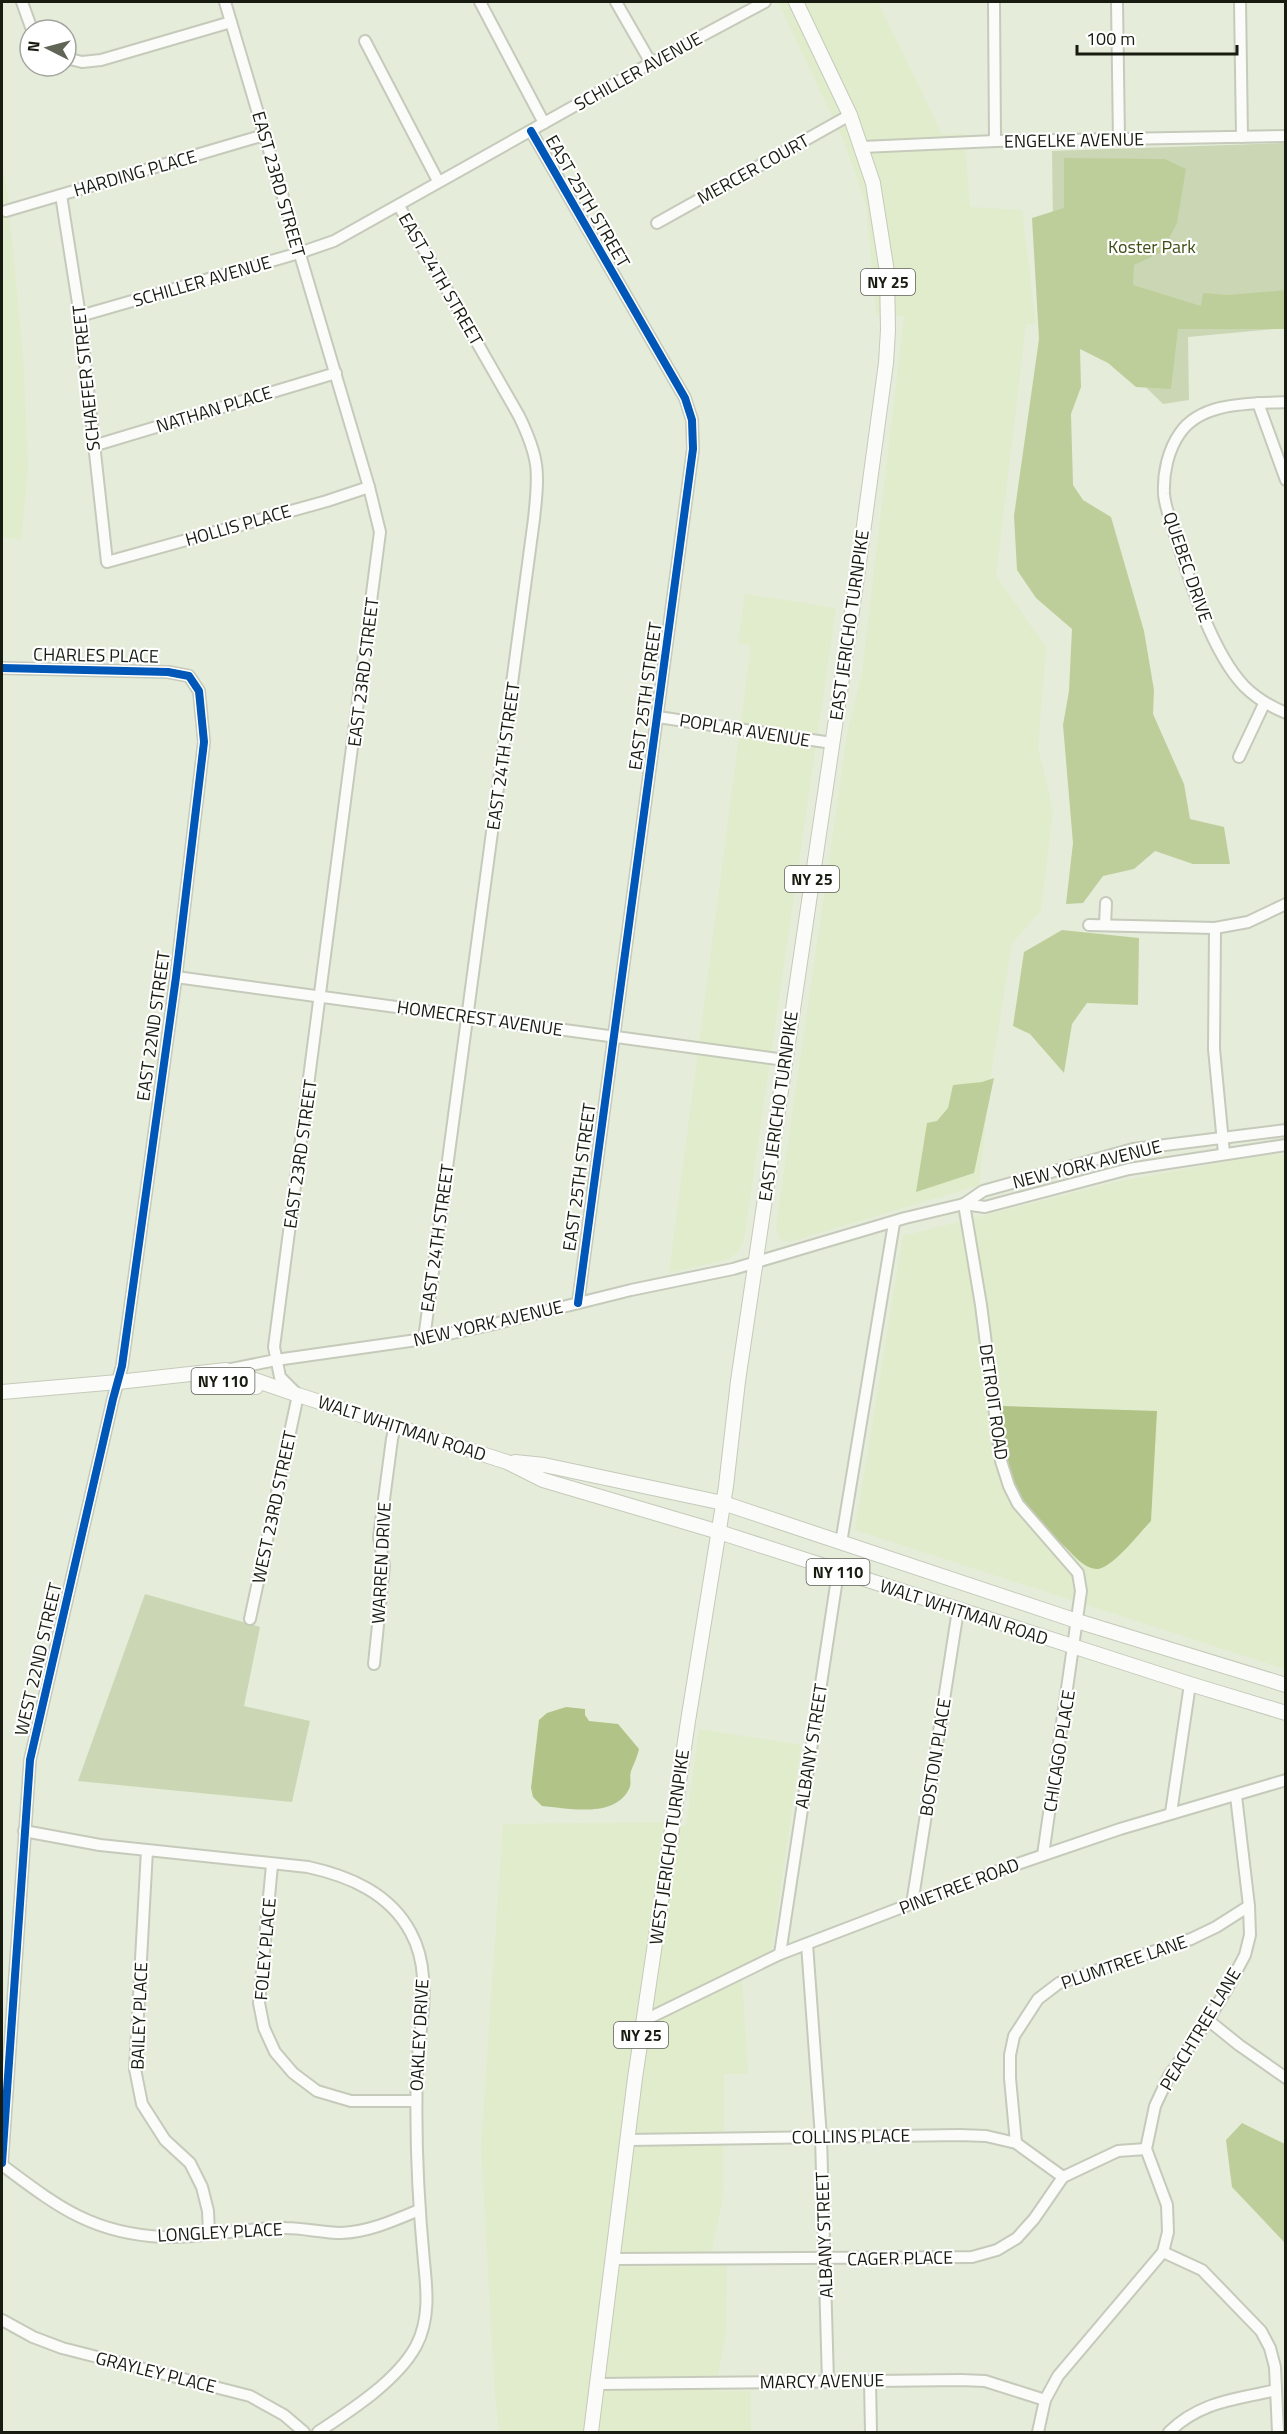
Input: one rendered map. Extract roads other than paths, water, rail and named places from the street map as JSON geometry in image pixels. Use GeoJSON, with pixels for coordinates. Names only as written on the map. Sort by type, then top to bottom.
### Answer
{"type":"FeatureCollection","features":[{"type":"Feature","properties":{"kind":"main road","name":"EAST JERICHO TURNPIKE"},"geometry":{"type":"LineString","coordinates":[[756,1262],[878,423],[888,330],[887,272],[873,183],[850,115],[796,2]]}},
{"type":"Feature","properties":{"kind":"main road","name":"WEST JERICHO TURNPIKE"},"geometry":{"type":"LineString","coordinates":[[591,2433],[643,2021],[719,1532],[756,1262]]}},
{"type":"Feature","properties":{"kind":"main road","name":"NEW YORK AVENUE"},"geometry":{"type":"LineString","coordinates":[[2,1392],[226,1370]]}},
{"type":"Feature","properties":{"kind":"main road","name":"WALT WHITMAN ROAD"},"geometry":{"type":"LineString","coordinates":[[226,1370],[507,1462],[543,1480],[719,1532],[838,1572],[1286,1713]]}},
{"type":"Feature","properties":{"kind":"main road","name":"WALT WHITMAN ROAD"},"geometry":{"type":"LineString","coordinates":[[147,1379],[201,1379],[298,1395]]}},
{"type":"Feature","properties":{"kind":"main road","name":"WALT WHITMAN ROAD"},"geometry":{"type":"LineString","coordinates":[[507,1462],[544,1465],[723,1503],[1077,1620],[1286,1685]]}},
{"type":"Feature","properties":{"kind":"street"},"geometry":{"type":"LineString","coordinates":[[22,2],[28,18]]}},
{"type":"Feature","properties":{"kind":"street","name":"EAST 23RD STREET"},"geometry":{"type":"LineString","coordinates":[[225,2],[336,373],[380,532],[377,572],[274,1347],[276,1360]]}},
{"type":"Feature","properties":{"kind":"street","name":"EAST 25TH STREET"},"geometry":{"type":"LineString","coordinates":[[480,2],[544,123]]}},
{"type":"Feature","properties":{"kind":"street"},"geometry":{"type":"LineString","coordinates":[[616,2],[651,63]]}},
{"type":"Feature","properties":{"kind":"street","name":"SCHILLER AVENUE"},"geometry":{"type":"LineString","coordinates":[[80,316],[334,241],[399,206],[438,181],[765,2]]}},
{"type":"Feature","properties":{"kind":"street"},"geometry":{"type":"LineString","coordinates":[[994,2],[995,141]]}},
{"type":"Feature","properties":{"kind":"street"},"geometry":{"type":"LineString","coordinates":[[1117,2],[1119,140]]}},
{"type":"Feature","properties":{"kind":"street"},"geometry":{"type":"LineString","coordinates":[[1240,2],[1242,137]]}},
{"type":"Feature","properties":{"kind":"street"},"geometry":{"type":"LineString","coordinates":[[78,61],[101,60],[231,22]]}},
{"type":"Feature","properties":{"kind":"street"},"geometry":{"type":"LineString","coordinates":[[365,40],[438,181]]}},
{"type":"Feature","properties":{"kind":"street","name":"MERCER COURT"},"geometry":{"type":"LineString","coordinates":[[657,222],[850,115]]}},
{"type":"Feature","properties":{"kind":"street","name":"EAST 25TH STREET"},"geometry":{"type":"LineString","coordinates":[[531,131],[685,398],[692,420],[693,449],[578,1303]]}},
{"type":"Feature","properties":{"kind":"street","name":"HARDING PLACE"},"geometry":{"type":"LineString","coordinates":[[6,211],[264,135]]}},
{"type":"Feature","properties":{"kind":"street","name":"ENGELKE AVENUE"},"geometry":{"type":"LineString","coordinates":[[862,147],[995,141],[1286,136]]}},
{"type":"Feature","properties":{"kind":"street","name":"SCHAEFER STREET"},"geometry":{"type":"LineString","coordinates":[[61,195],[80,316],[107,562]]}},
{"type":"Feature","properties":{"kind":"street","name":"EAST 24TH STREET"},"geometry":{"type":"LineString","coordinates":[[399,206],[519,416],[531,439],[538,463],[534,519],[424,1339]]}},
{"type":"Feature","properties":{"kind":"street","name":"NATHAN PLACE"},"geometry":{"type":"LineString","coordinates":[[93,446],[336,373]]}},
{"type":"Feature","properties":{"kind":"street","name":"QUEBEC DRIVE"},"geometry":{"type":"LineString","coordinates":[[1286,402],[1215,409],[1198,417],[1180,432],[1169,453],[1164,475],[1164,497],[1182,557],[1213,639],[1226,662],[1243,684],[1264,704],[1286,713]]}},
{"type":"Feature","properties":{"kind":"street"},"geometry":{"type":"LineString","coordinates":[[1258,403],[1286,480]]}},
{"type":"Feature","properties":{"kind":"street","name":"HOLLIS PLACE"},"geometry":{"type":"LineString","coordinates":[[107,562],[369,487]]}},
{"type":"Feature","properties":{"kind":"street","name":"CHARLES PLACE"},"geometry":{"type":"LineString","coordinates":[[2,668],[168,672],[189,676]]}},
{"type":"Feature","properties":{"kind":"street","name":"EAST 22ND STREET"},"geometry":{"type":"LineString","coordinates":[[118,1382],[176,977],[204,742],[199,691],[189,676]]}},
{"type":"Feature","properties":{"kind":"street"},"geometry":{"type":"LineString","coordinates":[[1239,758],[1264,704]]}},
{"type":"Feature","properties":{"kind":"street","name":"POPLAR AVENUE"},"geometry":{"type":"LineString","coordinates":[[658,717],[831,743]]}},
{"type":"Feature","properties":{"kind":"street"},"geometry":{"type":"LineString","coordinates":[[1105,925],[1106,903]]}},
{"type":"Feature","properties":{"kind":"street"},"geometry":{"type":"LineString","coordinates":[[1089,925],[1215,928],[1248,921],[1286,904]]}},
{"type":"Feature","properties":{"kind":"street"},"geometry":{"type":"LineString","coordinates":[[1215,928],[1214,1049],[1224,1153]]}},
{"type":"Feature","properties":{"kind":"street","name":"HOMECREST AVENUE"},"geometry":{"type":"LineString","coordinates":[[176,977],[784,1060]]}},
{"type":"Feature","properties":{"kind":"street","name":"NEW YORK AVENUE"},"geometry":{"type":"LineString","coordinates":[[226,1370],[276,1360],[424,1339],[756,1262],[964,1204],[983,1191],[1132,1149],[1286,1130]]}},
{"type":"Feature","properties":{"kind":"street","name":"NEW YORK AVENUE"},"geometry":{"type":"LineString","coordinates":[[964,1204],[985,1207],[1129,1169],[1286,1145]]}},
{"type":"Feature","properties":{"kind":"street","name":"DETROIT ROAD"},"geometry":{"type":"LineString","coordinates":[[964,1204],[981,1305],[1001,1461],[1018,1504],[1078,1573],[1081,1591],[1074,1647]]}},
{"type":"Feature","properties":{"kind":"street"},"geometry":{"type":"LineString","coordinates":[[841,1543],[894,1223]]}},
{"type":"Feature","properties":{"kind":"street"},"geometry":{"type":"LineString","coordinates":[[276,1360],[280,1377],[298,1395]]}},
{"type":"Feature","properties":{"kind":"street","name":"WEST 22ND STREET"},"geometry":{"type":"LineString","coordinates":[[2,2164],[28,1776],[118,1382]]}},
{"type":"Feature","properties":{"kind":"street","name":"WEST 23RD STREET"},"geometry":{"type":"LineString","coordinates":[[250,1619],[298,1395]]}},
{"type":"Feature","properties":{"kind":"street","name":"WARREN DRIVE"},"geometry":{"type":"LineString","coordinates":[[374,1664],[384,1566],[379,1537],[387,1472],[396,1426]]}},
{"type":"Feature","properties":{"kind":"street","name":"ALBANY STREET"},"geometry":{"type":"LineString","coordinates":[[780,1954],[838,1572]]}},
{"type":"Feature","properties":{"kind":"street","name":"BOSTON PLACE"},"geometry":{"type":"LineString","coordinates":[[912,1904],[958,1610]]}},
{"type":"Feature","properties":{"kind":"street","name":"CHICAGO PLACE"},"geometry":{"type":"LineString","coordinates":[[1043,1855],[1074,1647]]}},
{"type":"Feature","properties":{"kind":"street"},"geometry":{"type":"LineString","coordinates":[[1172,1813],[1190,1684]]}},
{"type":"Feature","properties":{"kind":"street","name":"PINETREE ROAD"},"geometry":{"type":"LineString","coordinates":[[643,2021],[780,1954],[912,1904],[1043,1855],[1172,1813],[1286,1780]]}},
{"type":"Feature","properties":{"kind":"street","name":"PEACHTREE LANE"},"geometry":{"type":"LineString","coordinates":[[1146,2149],[1155,2106],[1169,2076],[1209,2020],[1245,1955],[1250,1935],[1249,1906],[1236,1796]]}},
{"type":"Feature","properties":{"kind":"street","name":"OAKLEY DRIVE"},"geometry":{"type":"LineString","coordinates":[[24,1831],[100,1845],[308,1867],[337,1873],[364,1886],[386,1901],[402,1919],[411,1934],[420,1954],[423,1976],[424,2005],[418,2046],[416,2101],[419,2210],[427,2294],[425,2320],[417,2346],[402,2366],[356,2406],[318,2433]]}},
{"type":"Feature","properties":{"kind":"street","name":"BAILEY PLACE"},"geometry":{"type":"LineString","coordinates":[[147,1850],[135,2069],[142,2104],[165,2140],[190,2163],[202,2187],[208,2211],[209,2233]]}},
{"type":"Feature","properties":{"kind":"street","name":"FOLEY PLACE"},"geometry":{"type":"LineString","coordinates":[[272,1865],[259,2003],[264,2028],[275,2052],[293,2073],[317,2091],[351,2101],[416,2101]]}},
{"type":"Feature","properties":{"kind":"street","name":"PLUMTREE LANE"},"geometry":{"type":"LineString","coordinates":[[1016,2143],[1010,2055],[1014,2036],[1038,1999],[1059,1983],[1191,1939],[1216,1927],[1249,1906]]}},
{"type":"Feature","properties":{"kind":"street","name":"ALBANY STREET"},"geometry":{"type":"LineString","coordinates":[[807,1944],[821,2137],[828,2382]]}},
{"type":"Feature","properties":{"kind":"street"},"geometry":{"type":"LineString","coordinates":[[1209,2020],[1239,2045],[1286,2078]]}},
{"type":"Feature","properties":{"kind":"street","name":"COLLINS PLACE"},"geometry":{"type":"LineString","coordinates":[[627,2140],[986,2136],[1016,2143],[1063,2177]]}},
{"type":"Feature","properties":{"kind":"street"},"geometry":{"type":"LineString","coordinates":[[1038,2433],[1045,2400],[1058,2376],[1163,2252],[1168,2232],[1167,2205],[1146,2149],[1118,2151],[1063,2177]]}},
{"type":"Feature","properties":{"kind":"street","name":"LONGLEY PLACE"},"geometry":{"type":"LineString","coordinates":[[2,2164],[66,2212],[92,2224],[118,2232],[165,2237],[286,2228],[347,2232],[375,2227],[419,2210]]}},
{"type":"Feature","properties":{"kind":"street","name":"CAGER PLACE"},"geometry":{"type":"LineString","coordinates":[[612,2259],[972,2257],[997,2250],[1017,2238],[1034,2219],[1063,2177]]}},
{"type":"Feature","properties":{"kind":"street"},"geometry":{"type":"LineString","coordinates":[[1163,2252],[1202,2270],[1261,2331],[1270,2348],[1275,2367],[1278,2433]]}},
{"type":"Feature","properties":{"kind":"street","name":"GRAYLEY PLACE"},"geometry":{"type":"LineString","coordinates":[[2,2320],[33,2337],[62,2348],[250,2396],[284,2415],[304,2433]]}},
{"type":"Feature","properties":{"kind":"street"},"geometry":{"type":"LineString","coordinates":[[870,2381],[871,2433]]}},
{"type":"Feature","properties":{"kind":"street","name":"MARCY AVENUE"},"geometry":{"type":"LineString","coordinates":[[597,2384],[984,2381],[1045,2400]]}},
{"type":"Feature","properties":{"kind":"street"},"geometry":{"type":"LineString","coordinates":[[1169,2433],[1185,2418],[1205,2406],[1276,2390]]}},
{"type":"Feature","properties":{"kind":"park label","name":"Koster Park"},"geometry":{"type":"Point","coordinates":[1152,246]}}]}
